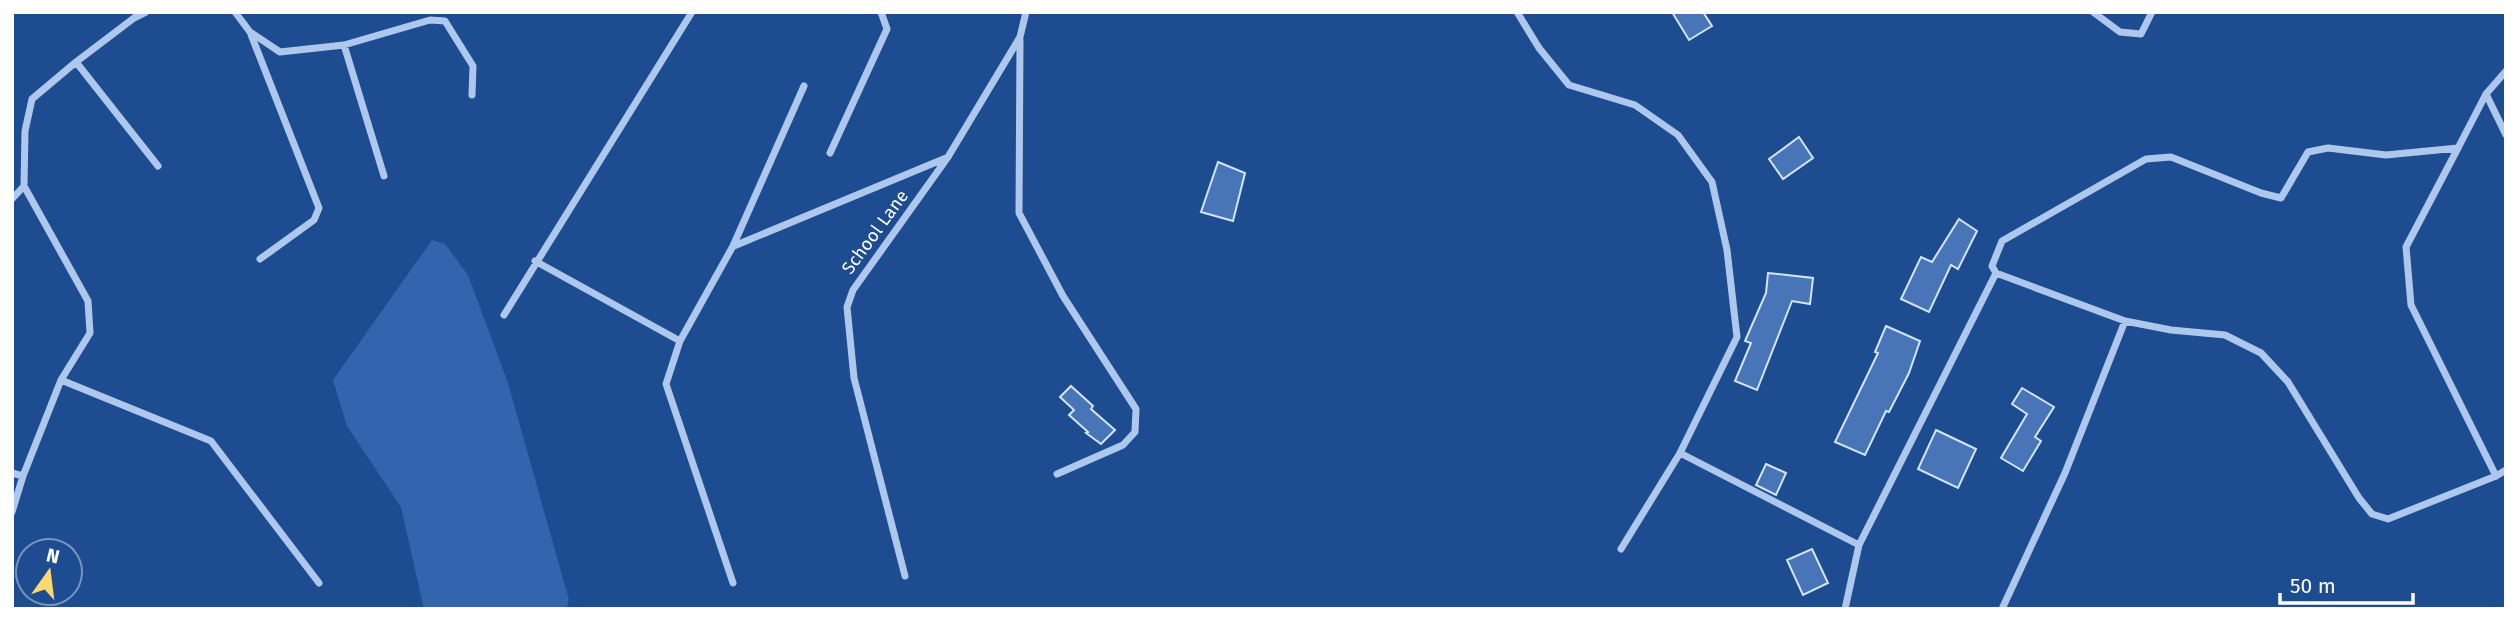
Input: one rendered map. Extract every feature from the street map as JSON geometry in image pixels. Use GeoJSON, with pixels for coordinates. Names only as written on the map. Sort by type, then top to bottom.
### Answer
{"type":"FeatureCollection","features":[{"type":"Feature","properties":{"kind":"street"},"geometry":{"type":"LineString","coordinates":[[12,512],[23,476],[61,380],[90,333],[88,301],[24,186],[25,131],[32,99],[133,15],[146,12]]}},
{"type":"Feature","properties":{"kind":"street"},"geometry":{"type":"LineString","coordinates":[[235,12],[250,32],[319,208],[314,220],[260,259]]}},
{"type":"Feature","properties":{"kind":"street"},"geometry":{"type":"LineString","coordinates":[[503,315],[692,12]]}},
{"type":"Feature","properties":{"kind":"street"},"geometry":{"type":"LineString","coordinates":[[830,153],[887,29],[881,12]]}},
{"type":"Feature","properties":{"kind":"street","name":"School Lane"},"geometry":{"type":"LineString","coordinates":[[905,576],[854,378],[847,307],[853,290],[948,157],[1020,37],[1026,12]]}},
{"type":"Feature","properties":{"kind":"street"},"geometry":{"type":"LineString","coordinates":[[1517,12],[1539,48],[1569,85],[1635,105],[1678,135],[1712,182],[1727,250],[1737,337],[1680,453],[1621,549]]}},
{"type":"Feature","properties":{"kind":"street"},"geometry":{"type":"LineString","coordinates":[[2093,12],[2120,32],[2141,34],[2152,12]]}},
{"type":"Feature","properties":{"kind":"street"},"geometry":{"type":"LineString","coordinates":[[250,32],[280,52],[344,46],[430,20],[445,21],[473,65],[472,95]]}},
{"type":"Feature","properties":{"kind":"street"},"geometry":{"type":"LineString","coordinates":[[1020,37],[1019,214],[1063,296],[1136,409],[1135,432],[1123,445],[1057,474]]}},
{"type":"Feature","properties":{"kind":"street"},"geometry":{"type":"LineString","coordinates":[[344,46],[384,176]]}},
{"type":"Feature","properties":{"kind":"street"},"geometry":{"type":"LineString","coordinates":[[76,62],[158,166]]}},
{"type":"Feature","properties":{"kind":"street"},"geometry":{"type":"LineString","coordinates":[[2496,476],[2411,305],[2406,247],[2486,94],[2506,71]]}},
{"type":"Feature","properties":{"kind":"street"},"geometry":{"type":"LineString","coordinates":[[733,583],[666,384],[680,341],[733,246],[804,86]]}},
{"type":"Feature","properties":{"kind":"street"},"geometry":{"type":"LineString","coordinates":[[2486,94],[2506,135]]}},
{"type":"Feature","properties":{"kind":"street"},"geometry":{"type":"LineString","coordinates":[[2458,148],[2386,156],[2328,148],[2308,152],[2281,198],[2261,193],[2171,157],[2146,159],[2002,241],[1992,266],[1996,273],[2125,321],[2171,330],[2225,335],[2261,353],[2288,382],[2359,498],[2372,514],[2388,519],[2506,470]]}},
{"type":"Feature","properties":{"kind":"street"},"geometry":{"type":"LineString","coordinates":[[733,246],[948,157]]}},
{"type":"Feature","properties":{"kind":"street"},"geometry":{"type":"LineString","coordinates":[[12,200],[24,186]]}},
{"type":"Feature","properties":{"kind":"street"},"geometry":{"type":"LineString","coordinates":[[535,261],[680,341]]}},
{"type":"Feature","properties":{"kind":"street"},"geometry":{"type":"LineString","coordinates":[[1845,609],[1858,545],[1996,273]]}},
{"type":"Feature","properties":{"kind":"street"},"geometry":{"type":"LineString","coordinates":[[2002,609],[2065,473],[2125,321]]}},
{"type":"Feature","properties":{"kind":"street"},"geometry":{"type":"LineString","coordinates":[[61,380],[211,441],[319,583]]}},
{"type":"Feature","properties":{"kind":"street"},"geometry":{"type":"LineString","coordinates":[[1680,453],[1858,545]]}},
{"type":"Feature","properties":{"kind":"street"},"geometry":{"type":"LineString","coordinates":[[12,472],[23,476]]}},
{"type":"Feature","properties":{"kind":"shaded area"},"geometry":{"type":"Polygon","coordinates":[[[432,240],[445,244],[468,275],[508,383],[569,600],[566,609],[424,609],[401,507],[347,426],[333,380],[432,240]]]}},
{"type":"Feature","properties":{"kind":"building"},"geometry":{"type":"Polygon","coordinates":[[[1672,12],[1703,12],[1712,26],[1689,40],[1672,12]]]}},
{"type":"Feature","properties":{"kind":"building"},"geometry":{"type":"Polygon","coordinates":[[[1799,137],[1813,158],[1783,179],[1769,159],[1799,137]]]}},
{"type":"Feature","properties":{"kind":"building"},"geometry":{"type":"Polygon","coordinates":[[[1218,162],[1245,173],[1233,221],[1201,212],[1218,162]]]}},
{"type":"Feature","properties":{"kind":"building"},"geometry":{"type":"Polygon","coordinates":[[[1959,219],[1977,231],[1958,269],[1951,265],[1929,312],[1901,299],[1921,257],[1932,262],[1959,219]]]}},
{"type":"Feature","properties":{"kind":"building"},"geometry":{"type":"Polygon","coordinates":[[[1768,273],[1813,278],[1810,304],[1792,301],[1757,390],[1735,381],[1751,343],[1745,341],[1766,293],[1768,273]]]}},
{"type":"Feature","properties":{"kind":"building"},"geometry":{"type":"Polygon","coordinates":[[[1886,326],[1920,341],[1909,373],[1889,412],[1886,411],[1865,455],[1835,442],[1878,353],[1875,352],[1886,326]]]}},
{"type":"Feature","properties":{"kind":"building"},"geometry":{"type":"Polygon","coordinates":[[[1071,386],[1093,406],[1091,409],[1115,430],[1101,444],[1069,415],[1074,410],[1060,397],[1071,386]]]}},
{"type":"Feature","properties":{"kind":"building"},"geometry":{"type":"Polygon","coordinates":[[[2022,388],[2054,407],[2035,437],[2041,441],[2023,471],[2001,458],[2027,414],[2012,404],[2022,388]]]}},
{"type":"Feature","properties":{"kind":"building"},"geometry":{"type":"Polygon","coordinates":[[[1936,430],[1976,449],[1958,488],[1918,469],[1936,430]]]}},
{"type":"Feature","properties":{"kind":"building"},"geometry":{"type":"Polygon","coordinates":[[[1766,464],[1786,473],[1776,495],[1756,485],[1766,464]]]}},
{"type":"Feature","properties":{"kind":"building"},"geometry":{"type":"Polygon","coordinates":[[[1812,549],[1828,583],[1803,595],[1787,560],[1812,549]]]}}]}
